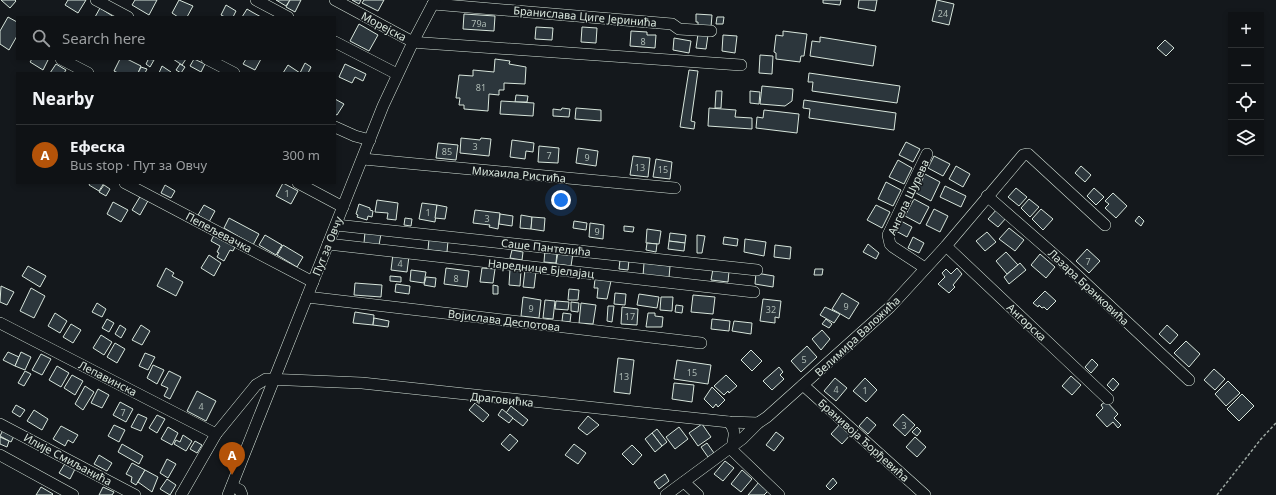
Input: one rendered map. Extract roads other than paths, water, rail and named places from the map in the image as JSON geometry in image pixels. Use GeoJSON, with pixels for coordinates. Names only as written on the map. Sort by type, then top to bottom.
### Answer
{"type":"FeatureCollection","features":[{"type":"Feature","properties":{"kind":"street"},"geometry":{"type":"LineString","coordinates":[[96,0],[126,16]]}},
{"type":"Feature","properties":{"kind":"street"},"geometry":{"type":"LineString","coordinates":[[256,0],[286,16]]}},
{"type":"Feature","properties":{"kind":"street","name":"Морејска"},"geometry":{"type":"LineString","coordinates":[[335,0],[413,42]]}},
{"type":"Feature","properties":{"kind":"street","name":"Пут за Овчу"},"geometry":{"type":"LineString","coordinates":[[230,490],[397,74],[434,2]]}},
{"type":"Feature","properties":{"kind":"street","name":"Бранислава Циге Јеринића"},"geometry":{"type":"LineString","coordinates":[[434,2],[672,24],[679,29],[711,31]]}},
{"type":"Feature","properties":{"kind":"street"},"geometry":{"type":"LineString","coordinates":[[413,42],[741,65]]}},
{"type":"Feature","properties":{"kind":"street"},"geometry":{"type":"LineString","coordinates":[[336,43],[397,74]]}},
{"type":"Feature","properties":{"kind":"street"},"geometry":{"type":"LineString","coordinates":[[63,60],[86,72]]}},
{"type":"Feature","properties":{"kind":"street"},"geometry":{"type":"LineString","coordinates":[[209,60],[232,72]]}},
{"type":"Feature","properties":{"kind":"street"},"geometry":{"type":"LineString","coordinates":[[336,127],[370,140]]}},
{"type":"Feature","properties":{"kind":"street","name":"Ангела Шурева"},"geometry":{"type":"LineString","coordinates":[[925,268],[893,247],[890,244],[888,235],[927,154]]}},
{"type":"Feature","properties":{"kind":"street","name":"Велимира Валожића"},"geometry":{"type":"LineString","coordinates":[[666,495],[752,430],[758,423],[767,417],[872,324],[946,246],[987,196],[1026,154],[1105,225]]}},
{"type":"Feature","properties":{"kind":"street","name":"Михаила Ристића"},"geometry":{"type":"LineString","coordinates":[[363,159],[675,188]]}},
{"type":"Feature","properties":{"kind":"street","name":"Пепељевачка"},"geometry":{"type":"LineString","coordinates":[[127,184],[313,282]]}},
{"type":"Feature","properties":{"kind":"street"},"geometry":{"type":"LineString","coordinates":[[300,184],[343,207]]}},
{"type":"Feature","properties":{"kind":"street","name":"Лазара Бранковића"},"geometry":{"type":"LineString","coordinates":[[987,196],[1066,265],[1189,380]]}},
{"type":"Feature","properties":{"kind":"street","name":"Саше Пантелића"},"geometry":{"type":"LineString","coordinates":[[336,225],[757,270]]}},
{"type":"Feature","properties":{"kind":"street","name":"Нареднице Бјелајац"},"geometry":{"type":"LineString","coordinates":[[328,244],[754,292]]}},
{"type":"Feature","properties":{"kind":"street","name":"Ангорска"},"geometry":{"type":"LineString","coordinates":[[946,246],[1108,399]]}},
{"type":"Feature","properties":{"kind":"street","name":"Војислава Деспотова"},"geometry":{"type":"LineString","coordinates":[[307,297],[701,343]]}},
{"type":"Feature","properties":{"kind":"street","name":"Лепавинска"},"geometry":{"type":"LineString","coordinates":[[0,322],[216,434]]}},
{"type":"Feature","properties":{"kind":"street"},"geometry":{"type":"LineString","coordinates":[[181,495],[216,434],[256,385],[266,379],[274,379]]}},
{"type":"Feature","properties":{"kind":"street","name":"Драговићка"},"geometry":{"type":"LineString","coordinates":[[274,379],[362,383],[729,422],[758,423]]}},
{"type":"Feature","properties":{"kind":"street","name":"Бранивоја Ђорђевића"},"geometry":{"type":"LineString","coordinates":[[803,385],[925,495]]}},
{"type":"Feature","properties":{"kind":"street"},"geometry":{"type":"LineString","coordinates":[[729,422],[734,430],[733,451],[736,456],[779,495]]}},
{"type":"Feature","properties":{"kind":"street","name":"Илије Смиљанића"},"geometry":{"type":"LineString","coordinates":[[0,424],[135,495]]}},
{"type":"Feature","properties":{"kind":"street"},"geometry":{"type":"LineString","coordinates":[[0,455],[73,495]]}},
{"type":"Feature","properties":{"kind":"street"},"geometry":{"type":"LineString","coordinates":[[684,482],[698,495]]}},
{"type":"Feature","properties":{"kind":"street"},"geometry":{"type":"LineString","coordinates":[[230,490],[240,490],[242,495]]}},
{"type":"Feature","properties":{"kind":"place","name":"Ефеска"},"geometry":{"type":"Point","coordinates":[232,475]}}]}
